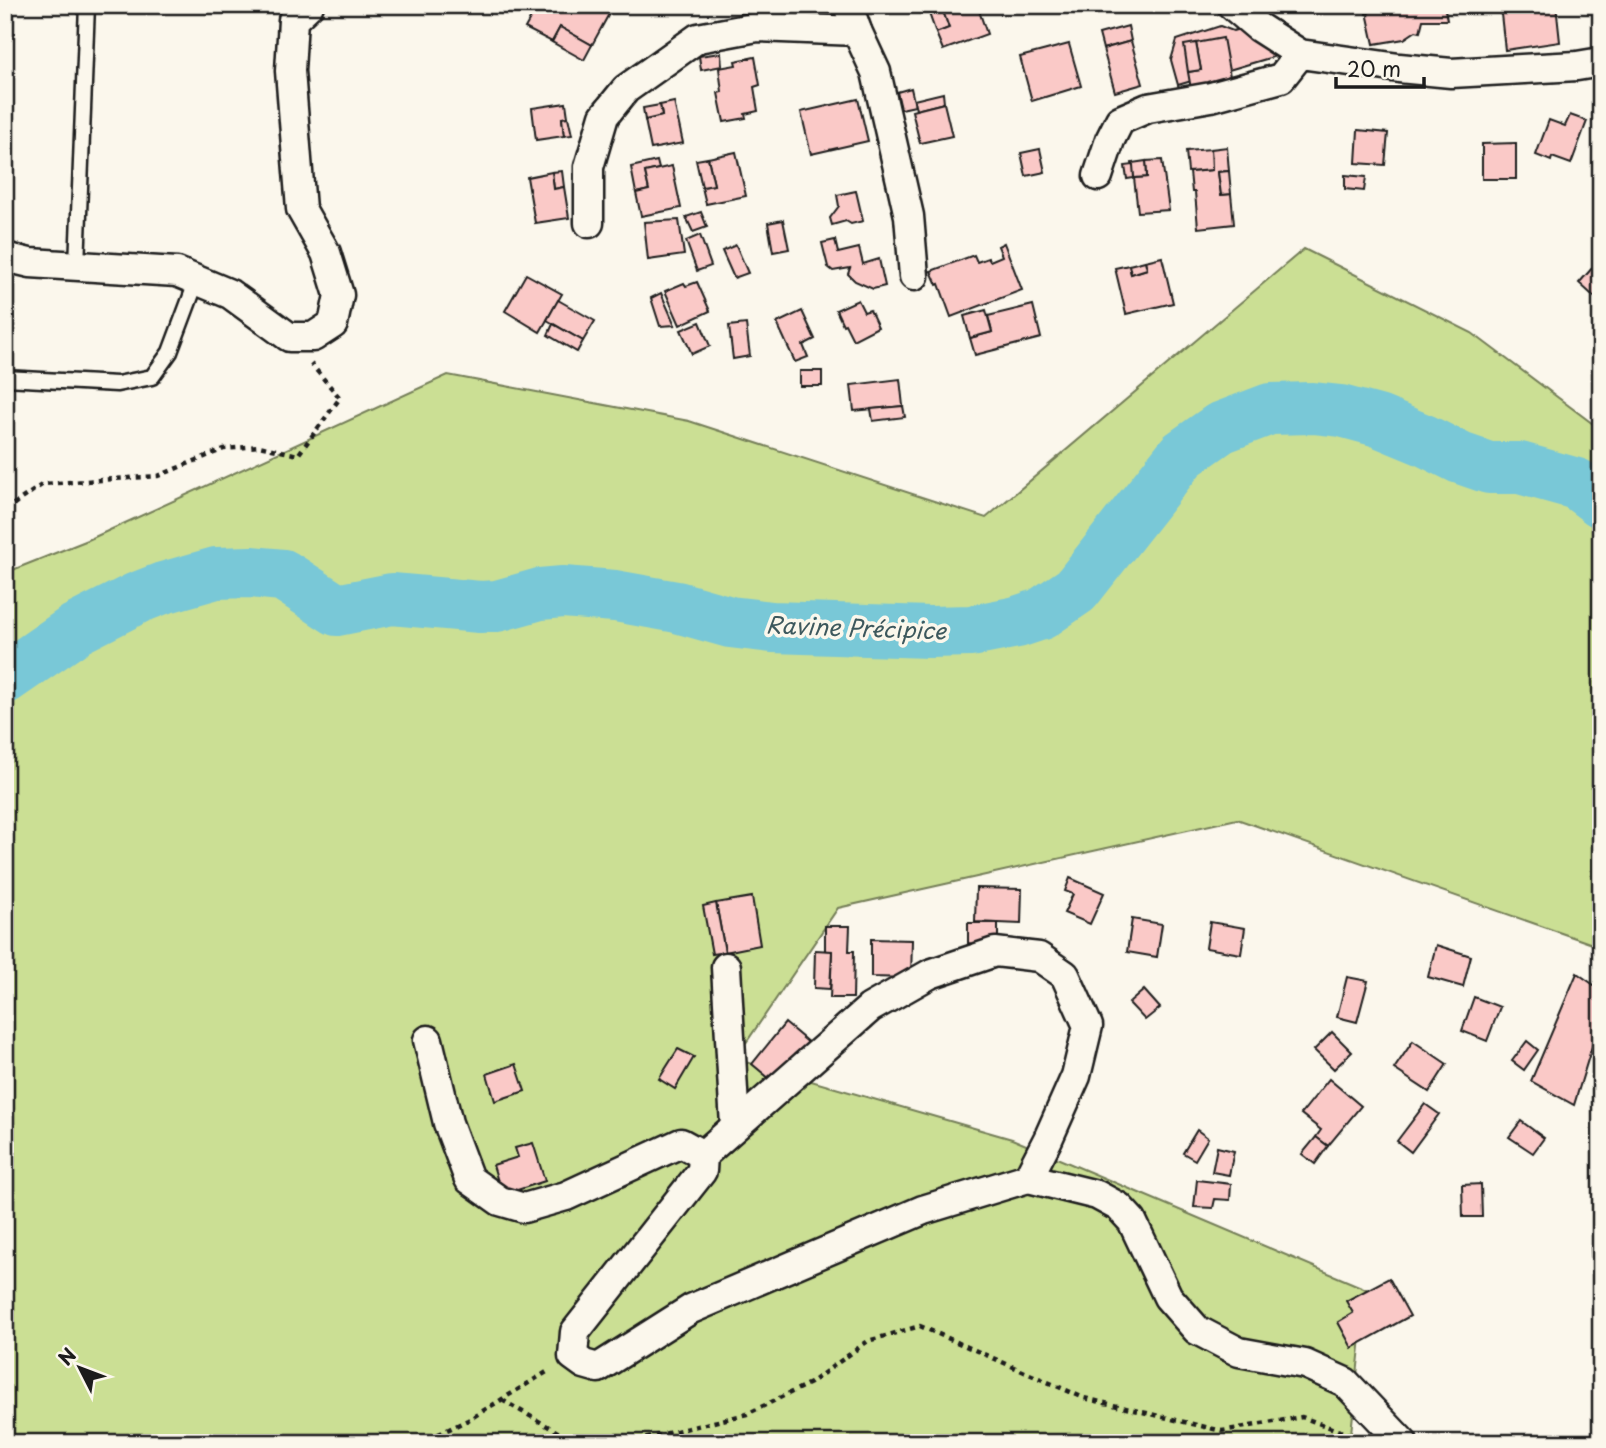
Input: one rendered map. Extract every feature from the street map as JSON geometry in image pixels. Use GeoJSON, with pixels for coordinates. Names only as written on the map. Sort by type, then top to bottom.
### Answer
{"type":"FeatureCollection","features":[{"type":"Feature","properties":{"kind":"street"},"geometry":{"type":"LineString","coordinates":[[5,257],[30,263],[177,272],[230,294],[289,337],[313,337],[333,324],[338,295],[326,253],[301,209],[290,71],[293,20],[309,5]]}},
{"type":"Feature","properties":{"kind":"street"},"geometry":{"type":"LineString","coordinates":[[1232,5],[1258,27],[1300,54],[1451,73],[1577,66],[1601,62]]}},
{"type":"Feature","properties":{"kind":"street"},"geometry":{"type":"LineString","coordinates":[[589,223],[589,167],[604,116],[626,89],[698,38],[757,27],[852,18],[876,72],[908,216],[914,276]]}},
{"type":"Feature","properties":{"kind":"street"},"geometry":{"type":"LineString","coordinates":[[1098,176],[1120,120],[1148,108],[1211,97],[1281,78],[1300,54]]}},
{"type":"Feature","properties":{"kind":"street"},"geometry":{"type":"LineString","coordinates":[[1028,1178],[1076,1076],[1088,1026],[1065,975],[1038,957],[995,952],[930,974],[870,1008],[703,1155],[702,1171],[575,1332],[573,1356],[584,1364],[598,1368],[691,1309],[923,1210],[1028,1178],[1097,1195],[1119,1207],[1132,1221],[1168,1297],[1197,1330],[1239,1352],[1305,1364],[1345,1382],[1403,1443]]}},
{"type":"Feature","properties":{"kind":"street"},"geometry":{"type":"LineString","coordinates":[[726,967],[734,1126]]}},
{"type":"Feature","properties":{"kind":"street"},"geometry":{"type":"LineString","coordinates":[[428,1040],[448,1122],[469,1179],[500,1201],[524,1208],[566,1196],[681,1143],[703,1155]]}},
{"type":"Feature","properties":{"kind":"lane"},"geometry":{"type":"LineString","coordinates":[[77,266],[86,5]]}},
{"type":"Feature","properties":{"kind":"lane"},"geometry":{"type":"LineString","coordinates":[[5,378],[117,384],[152,377],[170,352],[197,280]]}},
{"type":"Feature","properties":{"kind":"path"},"geometry":{"type":"LineString","coordinates":[[5,510],[43,484],[158,475],[224,449],[258,446],[298,455],[340,398],[289,337]]}},
{"type":"Feature","properties":{"kind":"path"},"geometry":{"type":"LineString","coordinates":[[626,1443],[747,1414],[810,1383],[868,1341],[920,1326],[1084,1398],[1222,1431],[1302,1417],[1358,1438]]}},
{"type":"Feature","properties":{"kind":"path"},"geometry":{"type":"LineString","coordinates":[[419,1443],[468,1420],[573,1356]]}},
{"type":"Feature","properties":{"kind":"path"},"geometry":{"type":"LineString","coordinates":[[502,1400],[577,1443]]}},
{"type":"Feature","properties":{"kind":"green space"},"geometry":{"type":"Polygon","coordinates":[[[1304,249],[1472,333],[1601,430],[1601,947],[1237,819],[838,908],[735,1059],[1012,1139],[1366,1289],[1350,1443],[5,1443],[5,573],[88,540],[448,375],[689,421],[986,518],[1304,249]]]}},
{"type":"Feature","properties":{"kind":"building"},"geometry":{"type":"Polygon","coordinates":[[[538,5],[598,5],[610,12],[592,45],[560,27],[552,42],[525,28],[538,5]]]}},
{"type":"Feature","properties":{"kind":"building"},"geometry":{"type":"Polygon","coordinates":[[[926,5],[941,5],[949,28],[936,33],[926,5]]]}},
{"type":"Feature","properties":{"kind":"building"},"geometry":{"type":"Polygon","coordinates":[[[941,5],[977,5],[987,34],[943,50],[936,33],[949,28],[941,5]]]}},
{"type":"Feature","properties":{"kind":"building"},"geometry":{"type":"Polygon","coordinates":[[[1367,5],[1395,5],[1393,18],[1366,14],[1367,5]]]}},
{"type":"Feature","properties":{"kind":"building"},"geometry":{"type":"Polygon","coordinates":[[[1370,5],[1444,5],[1447,20],[1423,20],[1420,32],[1416,31],[1404,39],[1374,44],[1368,17],[1370,5]]]}},
{"type":"Feature","properties":{"kind":"building"},"geometry":{"type":"Polygon","coordinates":[[[1500,5],[1556,5],[1560,42],[1505,50],[1500,5]]]}},
{"type":"Feature","properties":{"kind":"building"},"geometry":{"type":"Polygon","coordinates":[[[1128,26],[1131,41],[1103,49],[1099,34],[1128,26]]]}},
{"type":"Feature","properties":{"kind":"building"},"geometry":{"type":"Polygon","coordinates":[[[1220,26],[1233,31],[1243,28],[1283,54],[1178,85],[1171,60],[1177,40],[1220,26]]]}},
{"type":"Feature","properties":{"kind":"building"},"geometry":{"type":"Polygon","coordinates":[[[560,27],[592,45],[584,60],[552,42],[560,27]]]}},
{"type":"Feature","properties":{"kind":"building"},"geometry":{"type":"Polygon","coordinates":[[[1223,38],[1231,82],[1191,89],[1188,72],[1201,70],[1196,43],[1223,38]]]}},
{"type":"Feature","properties":{"kind":"building"},"geometry":{"type":"Polygon","coordinates":[[[1131,41],[1143,84],[1115,92],[1103,49],[1131,41]]]}},
{"type":"Feature","properties":{"kind":"building"},"geometry":{"type":"Polygon","coordinates":[[[1196,43],[1201,70],[1188,72],[1184,45],[1196,43]]]}},
{"type":"Feature","properties":{"kind":"building"},"geometry":{"type":"Polygon","coordinates":[[[1069,44],[1081,86],[1032,101],[1020,57],[1069,44]]]}},
{"type":"Feature","properties":{"kind":"building"},"geometry":{"type":"Polygon","coordinates":[[[721,53],[722,66],[701,70],[699,56],[721,53]]]}},
{"type":"Feature","properties":{"kind":"building"},"geometry":{"type":"Polygon","coordinates":[[[755,57],[760,85],[754,87],[758,111],[745,114],[746,118],[724,122],[718,93],[722,92],[719,68],[755,57]]]}},
{"type":"Feature","properties":{"kind":"building"},"geometry":{"type":"Polygon","coordinates":[[[911,88],[915,106],[901,109],[897,92],[911,88]]]}},
{"type":"Feature","properties":{"kind":"building"},"geometry":{"type":"Polygon","coordinates":[[[943,93],[944,103],[916,110],[914,100],[943,93]]]}},
{"type":"Feature","properties":{"kind":"building"},"geometry":{"type":"Polygon","coordinates":[[[858,99],[868,141],[811,154],[801,112],[858,99]]]}},
{"type":"Feature","properties":{"kind":"building"},"geometry":{"type":"Polygon","coordinates":[[[674,102],[683,143],[651,149],[645,120],[662,116],[660,105],[674,102]]]}},
{"type":"Feature","properties":{"kind":"building"},"geometry":{"type":"Polygon","coordinates":[[[566,103],[568,117],[562,118],[564,136],[536,140],[532,108],[566,103]]]}},
{"type":"Feature","properties":{"kind":"building"},"geometry":{"type":"Polygon","coordinates":[[[944,103],[952,136],[920,143],[912,111],[944,103]]]}},
{"type":"Feature","properties":{"kind":"building"},"geometry":{"type":"Polygon","coordinates":[[[660,105],[662,116],[645,120],[643,108],[660,105]]]}},
{"type":"Feature","properties":{"kind":"building"},"geometry":{"type":"Polygon","coordinates":[[[1570,115],[1587,121],[1571,164],[1536,155],[1549,120],[1565,126],[1570,115]]]}},
{"type":"Feature","properties":{"kind":"building"},"geometry":{"type":"Polygon","coordinates":[[[568,117],[572,135],[564,136],[562,118],[568,117]]]}},
{"type":"Feature","properties":{"kind":"building"},"geometry":{"type":"Polygon","coordinates":[[[1358,130],[1388,133],[1385,165],[1356,163],[1358,130]]]}},
{"type":"Feature","properties":{"kind":"building"},"geometry":{"type":"Polygon","coordinates":[[[1516,143],[1516,179],[1482,179],[1482,144],[1516,143]]]}},
{"type":"Feature","properties":{"kind":"building"},"geometry":{"type":"Polygon","coordinates":[[[1227,147],[1229,171],[1218,172],[1221,195],[1231,194],[1234,224],[1198,228],[1195,192],[1192,192],[1190,172],[1212,170],[1211,149],[1227,147]]]}},
{"type":"Feature","properties":{"kind":"building"},"geometry":{"type":"Polygon","coordinates":[[[1040,149],[1045,172],[1026,176],[1021,153],[1040,149]]]}},
{"type":"Feature","properties":{"kind":"building"},"geometry":{"type":"Polygon","coordinates":[[[1211,149],[1212,170],[1188,172],[1186,151],[1211,149]]]}},
{"type":"Feature","properties":{"kind":"building"},"geometry":{"type":"Polygon","coordinates":[[[736,152],[746,196],[706,204],[702,187],[714,185],[708,158],[736,152]]]}},
{"type":"Feature","properties":{"kind":"building"},"geometry":{"type":"Polygon","coordinates":[[[708,158],[714,185],[702,187],[696,160],[708,158]]]}},
{"type":"Feature","properties":{"kind":"building"},"geometry":{"type":"Polygon","coordinates":[[[1162,160],[1169,210],[1138,212],[1134,178],[1147,177],[1146,161],[1162,160]]]}},
{"type":"Feature","properties":{"kind":"building"},"geometry":{"type":"Polygon","coordinates":[[[657,161],[659,169],[645,172],[649,190],[636,193],[631,167],[657,161]]]}},
{"type":"Feature","properties":{"kind":"building"},"geometry":{"type":"Polygon","coordinates":[[[1146,161],[1147,177],[1134,178],[1132,163],[1146,161]]]}},
{"type":"Feature","properties":{"kind":"building"},"geometry":{"type":"Polygon","coordinates":[[[1133,165],[1134,178],[1127,179],[1125,166],[1133,165]]]}},
{"type":"Feature","properties":{"kind":"building"},"geometry":{"type":"Polygon","coordinates":[[[672,166],[681,208],[641,216],[636,193],[649,190],[645,172],[672,166]]]}},
{"type":"Feature","properties":{"kind":"building"},"geometry":{"type":"Polygon","coordinates":[[[562,171],[564,187],[554,189],[552,172],[562,171]]]}},
{"type":"Feature","properties":{"kind":"building"},"geometry":{"type":"Polygon","coordinates":[[[1229,171],[1231,194],[1221,195],[1218,172],[1229,171]]]}},
{"type":"Feature","properties":{"kind":"building"},"geometry":{"type":"Polygon","coordinates":[[[552,172],[554,189],[564,187],[569,218],[535,223],[527,177],[552,172]]]}},
{"type":"Feature","properties":{"kind":"building"},"geometry":{"type":"Polygon","coordinates":[[[1345,175],[1366,177],[1364,191],[1345,189],[1345,175]]]}},
{"type":"Feature","properties":{"kind":"building"},"geometry":{"type":"Polygon","coordinates":[[[856,191],[863,221],[851,224],[846,221],[832,225],[830,218],[839,206],[837,195],[856,191]]]}},
{"type":"Feature","properties":{"kind":"building"},"geometry":{"type":"Polygon","coordinates":[[[701,212],[707,227],[693,232],[686,217],[701,212]]]}},
{"type":"Feature","properties":{"kind":"building"},"geometry":{"type":"Polygon","coordinates":[[[679,220],[684,255],[648,260],[644,222],[679,220]]]}},
{"type":"Feature","properties":{"kind":"building"},"geometry":{"type":"Polygon","coordinates":[[[783,220],[789,249],[773,252],[768,223],[783,220]]]}},
{"type":"Feature","properties":{"kind":"building"},"geometry":{"type":"Polygon","coordinates":[[[700,235],[711,266],[697,271],[686,241],[700,235]]]}},
{"type":"Feature","properties":{"kind":"building"},"geometry":{"type":"Polygon","coordinates":[[[835,240],[838,253],[859,248],[863,264],[879,259],[885,286],[873,289],[855,281],[848,274],[850,268],[833,271],[828,267],[822,243],[835,240]]]}},
{"type":"Feature","properties":{"kind":"building"},"geometry":{"type":"Polygon","coordinates":[[[1004,243],[1022,290],[951,317],[939,284],[937,285],[931,271],[974,255],[977,262],[988,258],[990,261],[1002,256],[998,246],[1004,243]]]}},
{"type":"Feature","properties":{"kind":"building"},"geometry":{"type":"Polygon","coordinates":[[[736,245],[748,273],[734,278],[722,251],[736,245]]]}},
{"type":"Feature","properties":{"kind":"building"},"geometry":{"type":"Polygon","coordinates":[[[1162,257],[1173,303],[1126,314],[1115,268],[1129,265],[1131,274],[1147,269],[1145,261],[1162,257]]]}},
{"type":"Feature","properties":{"kind":"building"},"geometry":{"type":"Polygon","coordinates":[[[1601,258],[1601,303],[1579,283],[1601,258]]]}},
{"type":"Feature","properties":{"kind":"building"},"geometry":{"type":"Polygon","coordinates":[[[1145,261],[1147,269],[1131,274],[1129,265],[1145,261]]]}},
{"type":"Feature","properties":{"kind":"building"},"geometry":{"type":"Polygon","coordinates":[[[526,274],[562,294],[540,332],[505,311],[526,274]]]}},
{"type":"Feature","properties":{"kind":"building"},"geometry":{"type":"Polygon","coordinates":[[[697,282],[710,311],[680,325],[665,291],[684,283],[686,286],[697,282]]]}},
{"type":"Feature","properties":{"kind":"building"},"geometry":{"type":"Polygon","coordinates":[[[661,293],[675,325],[660,326],[651,298],[661,293]]]}},
{"type":"Feature","properties":{"kind":"building"},"geometry":{"type":"Polygon","coordinates":[[[558,300],[595,321],[583,341],[547,320],[558,300]]]}},
{"type":"Feature","properties":{"kind":"building"},"geometry":{"type":"Polygon","coordinates":[[[858,300],[864,312],[870,310],[878,327],[853,340],[836,310],[858,300]]]}},
{"type":"Feature","properties":{"kind":"building"},"geometry":{"type":"Polygon","coordinates":[[[1033,305],[1041,338],[975,355],[970,338],[992,332],[988,316],[1033,305]]]}},
{"type":"Feature","properties":{"kind":"building"},"geometry":{"type":"Polygon","coordinates":[[[986,310],[992,332],[970,338],[964,316],[986,310]]]}},
{"type":"Feature","properties":{"kind":"building"},"geometry":{"type":"Polygon","coordinates":[[[802,311],[815,339],[803,345],[808,357],[795,362],[777,323],[802,311]]]}},
{"type":"Feature","properties":{"kind":"building"},"geometry":{"type":"Polygon","coordinates":[[[700,322],[710,346],[692,354],[681,330],[700,322]]]}},
{"type":"Feature","properties":{"kind":"building"},"geometry":{"type":"Polygon","coordinates":[[[553,324],[583,341],[577,352],[548,335],[553,324]]]}},
{"type":"Feature","properties":{"kind":"building"},"geometry":{"type":"Polygon","coordinates":[[[746,324],[750,356],[733,359],[729,326],[746,324]]]}},
{"type":"Feature","properties":{"kind":"building"},"geometry":{"type":"Polygon","coordinates":[[[800,371],[822,371],[822,386],[800,386],[800,371]]]}},
{"type":"Feature","properties":{"kind":"building"},"geometry":{"type":"Polygon","coordinates":[[[900,379],[903,406],[854,411],[851,385],[900,379]]]}},
{"type":"Feature","properties":{"kind":"building"},"geometry":{"type":"Polygon","coordinates":[[[903,406],[905,417],[873,421],[871,409],[903,406]]]}},
{"type":"Feature","properties":{"kind":"building"},"geometry":{"type":"Polygon","coordinates":[[[1070,878],[1104,893],[1090,924],[1064,913],[1073,894],[1065,891],[1070,878]]]}},
{"type":"Feature","properties":{"kind":"building"},"geometry":{"type":"Polygon","coordinates":[[[976,888],[1022,889],[1021,924],[975,922],[976,888]]]}},
{"type":"Feature","properties":{"kind":"building"},"geometry":{"type":"Polygon","coordinates":[[[752,897],[760,945],[725,952],[716,903],[752,897]]]}},
{"type":"Feature","properties":{"kind":"building"},"geometry":{"type":"Polygon","coordinates":[[[716,903],[725,952],[712,954],[703,906],[716,903]]]}},
{"type":"Feature","properties":{"kind":"building"},"geometry":{"type":"Polygon","coordinates":[[[1132,919],[1162,924],[1157,957],[1127,952],[1132,919]]]}},
{"type":"Feature","properties":{"kind":"building"},"geometry":{"type":"Polygon","coordinates":[[[1210,922],[1245,928],[1241,954],[1206,948],[1210,922]]]}},
{"type":"Feature","properties":{"kind":"building"},"geometry":{"type":"Polygon","coordinates":[[[968,923],[998,923],[998,944],[968,943],[968,923]]]}},
{"type":"Feature","properties":{"kind":"building"},"geometry":{"type":"Polygon","coordinates":[[[825,926],[850,926],[849,951],[854,951],[853,998],[830,998],[832,951],[825,951],[825,926]]]}},
{"type":"Feature","properties":{"kind":"building"},"geometry":{"type":"Polygon","coordinates":[[[871,939],[912,940],[911,978],[871,977],[871,939]]]}},
{"type":"Feature","properties":{"kind":"building"},"geometry":{"type":"Polygon","coordinates":[[[1436,945],[1471,956],[1463,987],[1428,977],[1436,945]]]}},
{"type":"Feature","properties":{"kind":"building"},"geometry":{"type":"Polygon","coordinates":[[[815,950],[832,951],[830,989],[814,988],[815,950]]]}},
{"type":"Feature","properties":{"kind":"building"},"geometry":{"type":"Polygon","coordinates":[[[1577,973],[1601,990],[1601,1017],[1574,1105],[1531,1081],[1577,973]]]}},
{"type":"Feature","properties":{"kind":"building"},"geometry":{"type":"Polygon","coordinates":[[[1347,977],[1368,981],[1357,1022],[1337,1017],[1347,977]]]}},
{"type":"Feature","properties":{"kind":"building"},"geometry":{"type":"Polygon","coordinates":[[[1144,990],[1160,1008],[1145,1020],[1129,1003],[1144,990]]]}},
{"type":"Feature","properties":{"kind":"building"},"geometry":{"type":"Polygon","coordinates":[[[1474,997],[1500,1007],[1487,1041],[1462,1031],[1474,997]]]}},
{"type":"Feature","properties":{"kind":"building"},"geometry":{"type":"Polygon","coordinates":[[[785,1023],[810,1044],[777,1085],[752,1064],[785,1023]]]}},
{"type":"Feature","properties":{"kind":"building"},"geometry":{"type":"Polygon","coordinates":[[[1332,1032],[1352,1052],[1334,1069],[1314,1050],[1332,1032]]]}},
{"type":"Feature","properties":{"kind":"building"},"geometry":{"type":"Polygon","coordinates":[[[1413,1041],[1447,1064],[1429,1092],[1394,1069],[1413,1041]]]}},
{"type":"Feature","properties":{"kind":"building"},"geometry":{"type":"Polygon","coordinates":[[[1527,1041],[1538,1050],[1524,1070],[1512,1061],[1527,1041]]]}},
{"type":"Feature","properties":{"kind":"building"},"geometry":{"type":"Polygon","coordinates":[[[678,1049],[694,1057],[675,1089],[659,1079],[678,1049]]]}},
{"type":"Feature","properties":{"kind":"building"},"geometry":{"type":"Polygon","coordinates":[[[516,1064],[525,1091],[495,1101],[487,1074],[516,1064]]]}},
{"type":"Feature","properties":{"kind":"building"},"geometry":{"type":"Polygon","coordinates":[[[1329,1079],[1361,1106],[1328,1146],[1316,1137],[1321,1130],[1301,1114],[1329,1079]]]}},
{"type":"Feature","properties":{"kind":"building"},"geometry":{"type":"Polygon","coordinates":[[[1425,1104],[1439,1114],[1411,1152],[1397,1141],[1425,1104]]]}},
{"type":"Feature","properties":{"kind":"building"},"geometry":{"type":"Polygon","coordinates":[[[1521,1121],[1544,1138],[1533,1153],[1509,1137],[1521,1121]]]}},
{"type":"Feature","properties":{"kind":"building"},"geometry":{"type":"Polygon","coordinates":[[[1197,1130],[1208,1138],[1195,1160],[1183,1153],[1197,1130]]]}},
{"type":"Feature","properties":{"kind":"building"},"geometry":{"type":"Polygon","coordinates":[[[1316,1137],[1328,1146],[1315,1164],[1302,1154],[1316,1137]]]}},
{"type":"Feature","properties":{"kind":"building"},"geometry":{"type":"Polygon","coordinates":[[[533,1143],[545,1181],[502,1195],[493,1165],[518,1157],[515,1148],[533,1143]]]}},
{"type":"Feature","properties":{"kind":"building"},"geometry":{"type":"Polygon","coordinates":[[[1217,1147],[1234,1151],[1229,1175],[1212,1172],[1217,1147]]]}},
{"type":"Feature","properties":{"kind":"building"},"geometry":{"type":"Polygon","coordinates":[[[1197,1180],[1231,1184],[1230,1200],[1215,1199],[1213,1208],[1194,1207],[1197,1180]]]}},
{"type":"Feature","properties":{"kind":"building"},"geometry":{"type":"Polygon","coordinates":[[[1481,1184],[1482,1217],[1463,1217],[1462,1185],[1481,1184]]]}},
{"type":"Feature","properties":{"kind":"building"},"geometry":{"type":"Polygon","coordinates":[[[1591,1248],[1601,1248],[1601,1263],[1592,1263],[1591,1248]]]}},
{"type":"Feature","properties":{"kind":"building"},"geometry":{"type":"Polygon","coordinates":[[[1389,1278],[1410,1316],[1352,1348],[1338,1322],[1353,1313],[1346,1301],[1389,1278]]]}},
{"type":"Feature","properties":{"kind":"waterway","name":"Ravine Précipice"},"geometry":{"type":"LineString","coordinates":[[5,678],[76,629],[137,598],[216,573],[283,575],[337,610],[392,599],[480,607],[497,606],[540,594],[563,592],[615,596],[677,607],[730,622],[772,627],[930,632],[971,631],[1017,622],[1041,614],[1076,590],[1182,455],[1220,428],[1270,409],[1313,408],[1341,411],[1378,421],[1489,468],[1520,468],[1577,484],[1601,502]]}}]}
